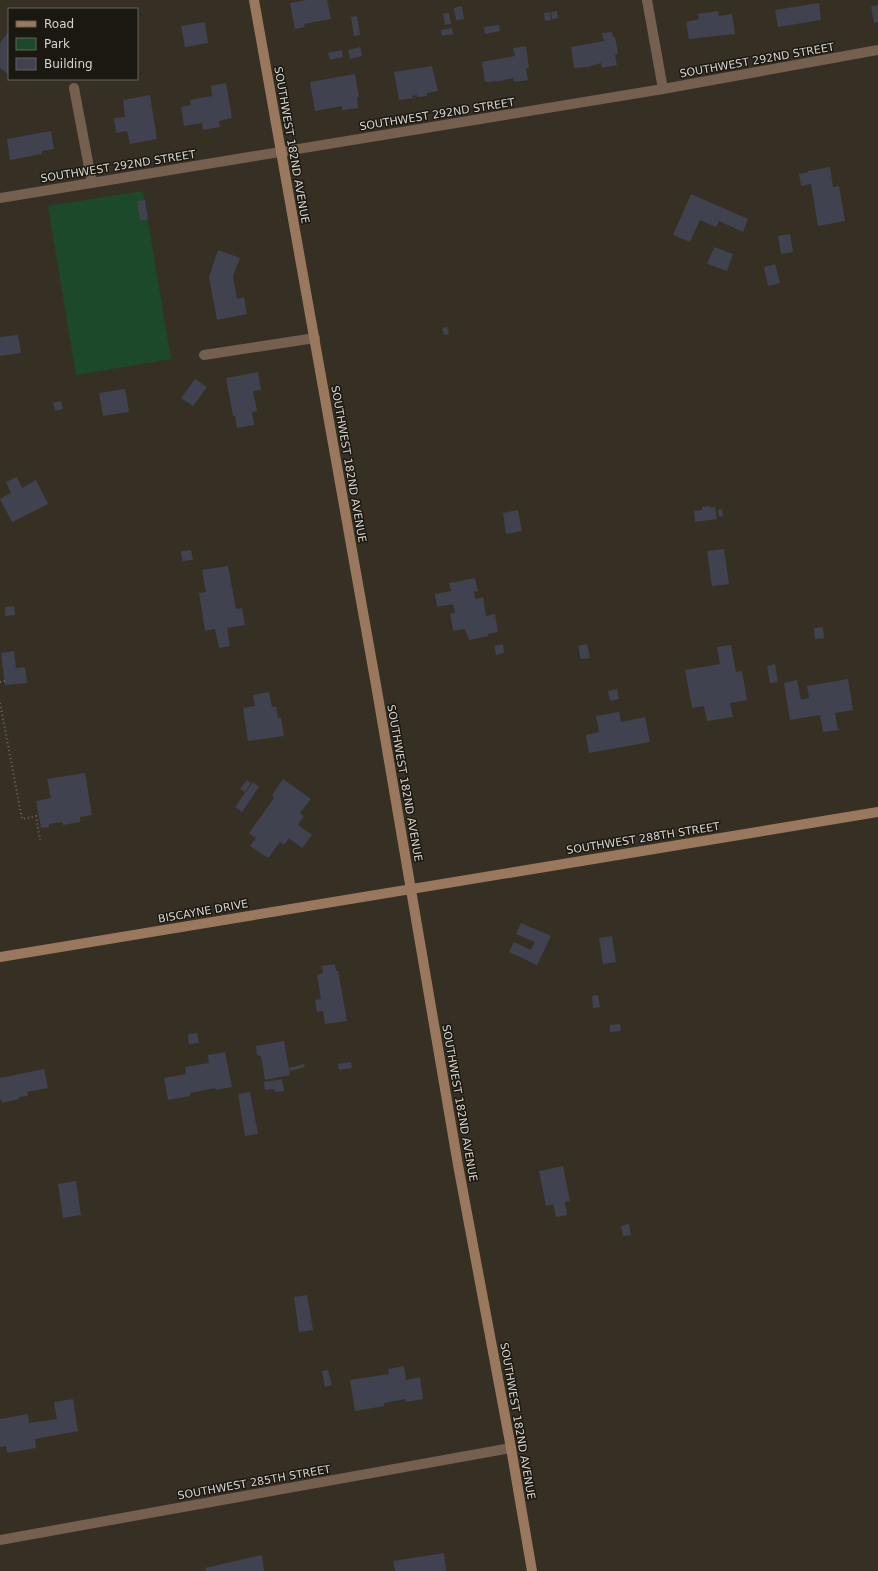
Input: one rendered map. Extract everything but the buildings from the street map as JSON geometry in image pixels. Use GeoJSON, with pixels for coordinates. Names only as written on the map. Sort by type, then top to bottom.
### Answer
{"type":"FeatureCollection","features":[{"type":"Feature","properties":{"kind":"street","name":"SOUTHWEST 182ND AVENUE"},"geometry":{"type":"LineString","coordinates":[[254,0],[315,338],[458,1165],[512,1448],[532,1571]]}},
{"type":"Feature","properties":{"kind":"street"},"geometry":{"type":"LineString","coordinates":[[647,0],[663,89]]}},
{"type":"Feature","properties":{"kind":"street","name":"SOUTHWEST 292ND STREET"},"geometry":{"type":"LineString","coordinates":[[0,198],[663,89],[878,50]]}},
{"type":"Feature","properties":{"kind":"street"},"geometry":{"type":"LineString","coordinates":[[74,88],[92,183]]}},
{"type":"Feature","properties":{"kind":"street"},"geometry":{"type":"LineString","coordinates":[[204,355],[315,338]]}},
{"type":"Feature","properties":{"kind":"street","name":"SOUTHWEST 288TH STREET"},"geometry":{"type":"LineString","coordinates":[[411,888],[878,812]]}},
{"type":"Feature","properties":{"kind":"street","name":"BISCAYNE DRIVE"},"geometry":{"type":"LineString","coordinates":[[0,957],[411,888]]}},
{"type":"Feature","properties":{"kind":"street","name":"SOUTHWEST 285TH STREET"},"geometry":{"type":"LineString","coordinates":[[0,1540],[512,1448]]}},
{"type":"Feature","properties":{"kind":"path"},"geometry":{"type":"LineString","coordinates":[[0,682],[5,681]]}},
{"type":"Feature","properties":{"kind":"path"},"geometry":{"type":"LineString","coordinates":[[0,703],[22,819],[36,816],[40,840]]}},
{"type":"Feature","properties":{"kind":"green space"},"geometry":{"type":"Polygon","coordinates":[[[143,191],[171,359],[76,375],[48,206],[143,191]]]}}]}
